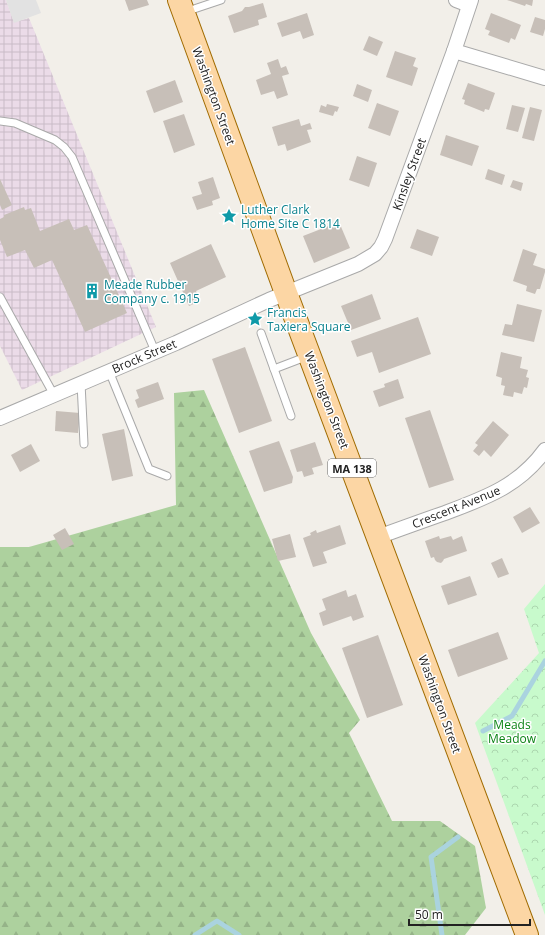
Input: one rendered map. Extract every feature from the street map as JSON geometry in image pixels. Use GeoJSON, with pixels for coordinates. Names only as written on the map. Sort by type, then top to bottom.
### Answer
{"type":"FeatureCollection","features":[{"type":"Feature","properties":{"kind":"main road","name":"Washington Street"},"geometry":{"type":"LineString","coordinates":[[181,6],[286,293],[527,935]]}},
{"type":"Feature","properties":{"kind":"street","name":"Kinsley Street"},"geometry":{"type":"LineString","coordinates":[[286,293],[358,264],[375,254],[381,247],[388,233],[454,51],[465,2]]}},
{"type":"Feature","properties":{"kind":"street"},"geometry":{"type":"LineString","coordinates":[[454,51],[545,78]]}},
{"type":"Feature","properties":{"kind":"street","name":"Brock Street"},"geometry":{"type":"LineString","coordinates":[[0,418],[286,293]]}},
{"type":"Feature","properties":{"kind":"street","name":"Crescent Avenue"},"geometry":{"type":"LineString","coordinates":[[378,537],[479,500],[498,491],[526,472],[545,450]]}},
{"type":"Feature","properties":{"kind":"lane"},"geometry":{"type":"LineString","coordinates":[[181,6],[221,0]]}},
{"type":"Feature","properties":{"kind":"lane"},"geometry":{"type":"LineString","coordinates":[[0,121],[15,123],[55,140],[64,147],[72,157],[155,351]]}},
{"type":"Feature","properties":{"kind":"lane"},"geometry":{"type":"LineString","coordinates":[[0,297],[54,395]]}},
{"type":"Feature","properties":{"kind":"lane"},"geometry":{"type":"LineString","coordinates":[[261,333],[291,416]]}},
{"type":"Feature","properties":{"kind":"lane"},"geometry":{"type":"LineString","coordinates":[[274,370],[310,356]]}},
{"type":"Feature","properties":{"kind":"lane"},"geometry":{"type":"LineString","coordinates":[[109,371],[149,469],[166,476]]}},
{"type":"Feature","properties":{"kind":"lane"},"geometry":{"type":"LineString","coordinates":[[81,383],[84,444]]}},
{"type":"Feature","properties":{"kind":"shaded area"},"geometry":{"type":"Polygon","coordinates":[[[0,0],[6,0],[14,22],[29,18],[156,327],[22,390],[0,346],[0,0]]]}},
{"type":"Feature","properties":{"kind":"shaded area"},"geometry":{"type":"Polygon","coordinates":[[[6,0],[36,0],[41,13],[14,23],[6,0]]]}},
{"type":"Feature","properties":{"kind":"green space"},"geometry":{"type":"Polygon","coordinates":[[[204,390],[311,633],[360,720],[349,733],[392,821],[440,821],[475,846],[486,908],[465,935],[0,935],[0,547],[29,547],[176,505],[174,393],[204,390]]]}},
{"type":"Feature","properties":{"kind":"green space","name":"Meads Meadow"},"geometry":{"type":"Polygon","coordinates":[[[545,584],[545,915],[475,723],[539,653],[524,609],[545,584]]]}},
{"type":"Feature","properties":{"kind":"building"},"geometry":{"type":"Polygon","coordinates":[[[125,0],[147,0],[149,5],[129,11],[125,0]]]}},
{"type":"Feature","properties":{"kind":"building"},"geometry":{"type":"Polygon","coordinates":[[[507,0],[533,0],[532,6],[526,4],[525,6],[507,0]]]}},
{"type":"Feature","properties":{"kind":"building"},"geometry":{"type":"Polygon","coordinates":[[[263,3],[267,17],[258,20],[259,25],[234,33],[228,16],[242,11],[245,7],[263,3]]]}},
{"type":"Feature","properties":{"kind":"building"},"geometry":{"type":"Polygon","coordinates":[[[307,13],[314,35],[303,39],[300,31],[282,37],[277,23],[307,13]]]}},
{"type":"Feature","properties":{"kind":"building"},"geometry":{"type":"Polygon","coordinates":[[[491,13],[521,25],[515,40],[511,38],[509,43],[488,35],[490,31],[485,29],[491,13]]]}},
{"type":"Feature","properties":{"kind":"building"},"geometry":{"type":"Polygon","coordinates":[[[535,17],[545,20],[543,36],[530,32],[535,17]]]}},
{"type":"Feature","properties":{"kind":"building"},"geometry":{"type":"Polygon","coordinates":[[[369,36],[383,42],[377,56],[363,50],[369,36]]]}},
{"type":"Feature","properties":{"kind":"building"},"geometry":{"type":"Polygon","coordinates":[[[395,51],[416,58],[413,66],[418,68],[412,86],[386,77],[395,51]]]}},
{"type":"Feature","properties":{"kind":"building"},"geometry":{"type":"Polygon","coordinates":[[[278,59],[281,68],[286,66],[289,74],[282,76],[288,95],[277,99],[274,91],[261,95],[256,80],[271,74],[267,63],[278,59]]]}},
{"type":"Feature","properties":{"kind":"building"},"geometry":{"type":"Polygon","coordinates":[[[175,80],[183,102],[154,113],[146,91],[175,80]]]}},
{"type":"Feature","properties":{"kind":"building"},"geometry":{"type":"Polygon","coordinates":[[[468,83],[495,93],[489,110],[485,109],[484,112],[464,104],[465,100],[462,99],[468,83]]]}},
{"type":"Feature","properties":{"kind":"building"},"geometry":{"type":"Polygon","coordinates":[[[357,84],[372,90],[368,102],[353,96],[357,84]]]}},
{"type":"Feature","properties":{"kind":"building"},"geometry":{"type":"Polygon","coordinates":[[[377,103],[399,111],[390,136],[368,128],[377,103]]]}},
{"type":"Feature","properties":{"kind":"building"},"geometry":{"type":"Polygon","coordinates":[[[327,104],[339,107],[333,116],[319,112],[321,105],[326,107],[327,104]]]}},
{"type":"Feature","properties":{"kind":"building"},"geometry":{"type":"Polygon","coordinates":[[[512,105],[525,108],[518,132],[506,129],[512,105]]]}},
{"type":"Feature","properties":{"kind":"building"},"geometry":{"type":"Polygon","coordinates":[[[530,107],[542,110],[534,141],[522,138],[530,107]]]}},
{"type":"Feature","properties":{"kind":"building"},"geometry":{"type":"Polygon","coordinates":[[[184,114],[195,145],[174,153],[163,121],[184,114]]]}},
{"type":"Feature","properties":{"kind":"building"},"geometry":{"type":"Polygon","coordinates":[[[299,119],[301,126],[310,123],[312,129],[307,130],[311,142],[287,151],[285,144],[278,146],[272,127],[299,119]]]}},
{"type":"Feature","properties":{"kind":"building"},"geometry":{"type":"Polygon","coordinates":[[[446,135],[479,146],[472,166],[440,155],[446,135]]]}},
{"type":"Feature","properties":{"kind":"building"},"geometry":{"type":"Polygon","coordinates":[[[357,156],[377,163],[369,187],[349,180],[357,156]]]}},
{"type":"Feature","properties":{"kind":"building"},"geometry":{"type":"Polygon","coordinates":[[[488,169],[505,175],[502,185],[485,179],[488,169]]]}},
{"type":"Feature","properties":{"kind":"building"},"geometry":{"type":"Polygon","coordinates":[[[213,177],[220,198],[212,201],[213,205],[197,210],[192,197],[202,194],[198,182],[213,177]]]}},
{"type":"Feature","properties":{"kind":"building"},"geometry":{"type":"Polygon","coordinates":[[[0,179],[12,205],[2,210],[0,205],[0,179]]]}},
{"type":"Feature","properties":{"kind":"building"},"geometry":{"type":"Polygon","coordinates":[[[513,180],[523,183],[521,191],[510,187],[513,180]]]}},
{"type":"Feature","properties":{"kind":"building","name":"Meade Rubber Company c. 1915"},"geometry":{"type":"Polygon","coordinates":[[[24,207],[25,210],[31,208],[40,231],[69,219],[74,230],[87,225],[127,313],[85,332],[52,260],[34,268],[25,250],[7,257],[0,240],[0,219],[4,217],[4,215],[24,207]]]}},
{"type":"Feature","properties":{"kind":"building"},"geometry":{"type":"Polygon","coordinates":[[[339,222],[350,248],[314,263],[303,236],[339,222]]]}},
{"type":"Feature","properties":{"kind":"building"},"geometry":{"type":"Polygon","coordinates":[[[417,229],[439,237],[432,256],[410,248],[417,229]]]}},
{"type":"Feature","properties":{"kind":"building"},"geometry":{"type":"Polygon","coordinates":[[[211,244],[226,277],[196,291],[200,301],[189,306],[170,263],[211,244]]]}},
{"type":"Feature","properties":{"kind":"building"},"geometry":{"type":"Polygon","coordinates":[[[523,249],[537,254],[533,265],[545,269],[540,289],[537,289],[535,294],[526,291],[527,286],[513,281],[523,249]]]}},
{"type":"Feature","properties":{"kind":"building"},"geometry":{"type":"Polygon","coordinates":[[[372,294],[381,319],[351,330],[341,306],[372,294]]]}},
{"type":"Feature","properties":{"kind":"building"},"geometry":{"type":"Polygon","coordinates":[[[517,304],[542,310],[534,342],[502,335],[505,324],[512,325],[517,304]]]}},
{"type":"Feature","properties":{"kind":"building"},"geometry":{"type":"Polygon","coordinates":[[[418,317],[431,354],[379,373],[372,352],[357,357],[351,341],[418,317]]]}},
{"type":"Feature","properties":{"kind":"building"},"geometry":{"type":"Polygon","coordinates":[[[245,347],[272,421],[239,433],[212,359],[245,347]]]}},
{"type":"Feature","properties":{"kind":"building"},"geometry":{"type":"Polygon","coordinates":[[[501,352],[522,357],[520,368],[528,370],[526,377],[529,378],[527,388],[524,387],[522,394],[514,392],[513,397],[503,395],[505,386],[501,385],[502,378],[496,376],[501,352]]]}},
{"type":"Feature","properties":{"kind":"building"},"geometry":{"type":"Polygon","coordinates":[[[398,379],[404,398],[379,407],[373,391],[385,387],[384,384],[398,379]]]}},
{"type":"Feature","properties":{"kind":"building"},"geometry":{"type":"Polygon","coordinates":[[[158,382],[164,399],[138,408],[135,400],[139,398],[136,390],[158,382]]]}},
{"type":"Feature","properties":{"kind":"building"},"geometry":{"type":"Polygon","coordinates":[[[430,410],[454,480],[429,488],[405,418],[430,410]]]}},
{"type":"Feature","properties":{"kind":"building"},"geometry":{"type":"Polygon","coordinates":[[[56,411],[80,413],[78,433],[55,431],[56,411]]]}},
{"type":"Feature","properties":{"kind":"building"},"geometry":{"type":"Polygon","coordinates":[[[493,421],[509,435],[491,457],[484,450],[479,456],[473,451],[478,445],[475,443],[493,421]]]}},
{"type":"Feature","properties":{"kind":"building"},"geometry":{"type":"Polygon","coordinates":[[[124,429],[133,476],[112,481],[102,434],[124,429]]]}},
{"type":"Feature","properties":{"kind":"building"},"geometry":{"type":"Polygon","coordinates":[[[279,441],[293,477],[292,483],[264,492],[249,451],[279,441]]]}},
{"type":"Feature","properties":{"kind":"building"},"geometry":{"type":"Polygon","coordinates":[[[315,442],[323,465],[312,468],[314,474],[304,477],[302,471],[297,472],[290,450],[315,442]]]}},
{"type":"Feature","properties":{"kind":"building"},"geometry":{"type":"Polygon","coordinates":[[[31,444],[40,461],[20,472],[11,455],[31,444]]]}},
{"type":"Feature","properties":{"kind":"building"},"geometry":{"type":"Polygon","coordinates":[[[530,507],[540,523],[522,533],[513,517],[530,507]]]}},
{"type":"Feature","properties":{"kind":"building"},"geometry":{"type":"Polygon","coordinates":[[[340,525],[346,544],[323,552],[327,563],[313,567],[303,538],[311,535],[310,533],[316,530],[317,533],[340,525]]]}},
{"type":"Feature","properties":{"kind":"building"},"geometry":{"type":"Polygon","coordinates":[[[65,528],[74,544],[62,550],[53,535],[65,528]]]}},
{"type":"Feature","properties":{"kind":"building"},"geometry":{"type":"Polygon","coordinates":[[[290,534],[296,557],[278,561],[272,539],[290,534]]]}},
{"type":"Feature","properties":{"kind":"building"},"geometry":{"type":"Polygon","coordinates":[[[439,536],[440,539],[451,536],[453,540],[462,536],[467,551],[444,559],[441,563],[437,562],[434,557],[431,558],[425,541],[439,536]]]}},
{"type":"Feature","properties":{"kind":"building"},"geometry":{"type":"Polygon","coordinates":[[[502,558],[509,574],[498,578],[491,563],[502,558]]]}},
{"type":"Feature","properties":{"kind":"building"},"geometry":{"type":"Polygon","coordinates":[[[470,576],[477,595],[448,605],[441,586],[470,576]]]}},
{"type":"Feature","properties":{"kind":"building"},"geometry":{"type":"Polygon","coordinates":[[[346,590],[348,597],[356,594],[364,617],[353,621],[351,616],[323,626],[319,613],[326,610],[322,599],[346,590]]]}},
{"type":"Feature","properties":{"kind":"building"},"geometry":{"type":"Polygon","coordinates":[[[498,632],[508,659],[458,677],[448,650],[498,632]]]}},
{"type":"Feature","properties":{"kind":"building"},"geometry":{"type":"Polygon","coordinates":[[[378,635],[403,705],[367,718],[342,648],[378,635]]]}},
{"type":"Feature","properties":{"kind":"waterway"},"geometry":{"type":"LineString","coordinates":[[483,731],[512,716],[545,661]]}},
{"type":"Feature","properties":{"kind":"waterway"},"geometry":{"type":"LineString","coordinates":[[442,935],[431,857],[458,837]]}},
{"type":"Feature","properties":{"kind":"waterway"},"geometry":{"type":"LineString","coordinates":[[195,935],[217,921],[239,935]]}},
{"type":"Feature","properties":{"kind":"place","name":"Luther Clark Home Site C 1814"},"geometry":{"type":"Point","coordinates":[229,216]}},
{"type":"Feature","properties":{"kind":"place","name":"Meade Rubber Company c. 1915"},"geometry":{"type":"Point","coordinates":[92,291]}},
{"type":"Feature","properties":{"kind":"place","name":"Francis Taxiera Square"},"geometry":{"type":"Point","coordinates":[255,319]}}]}
